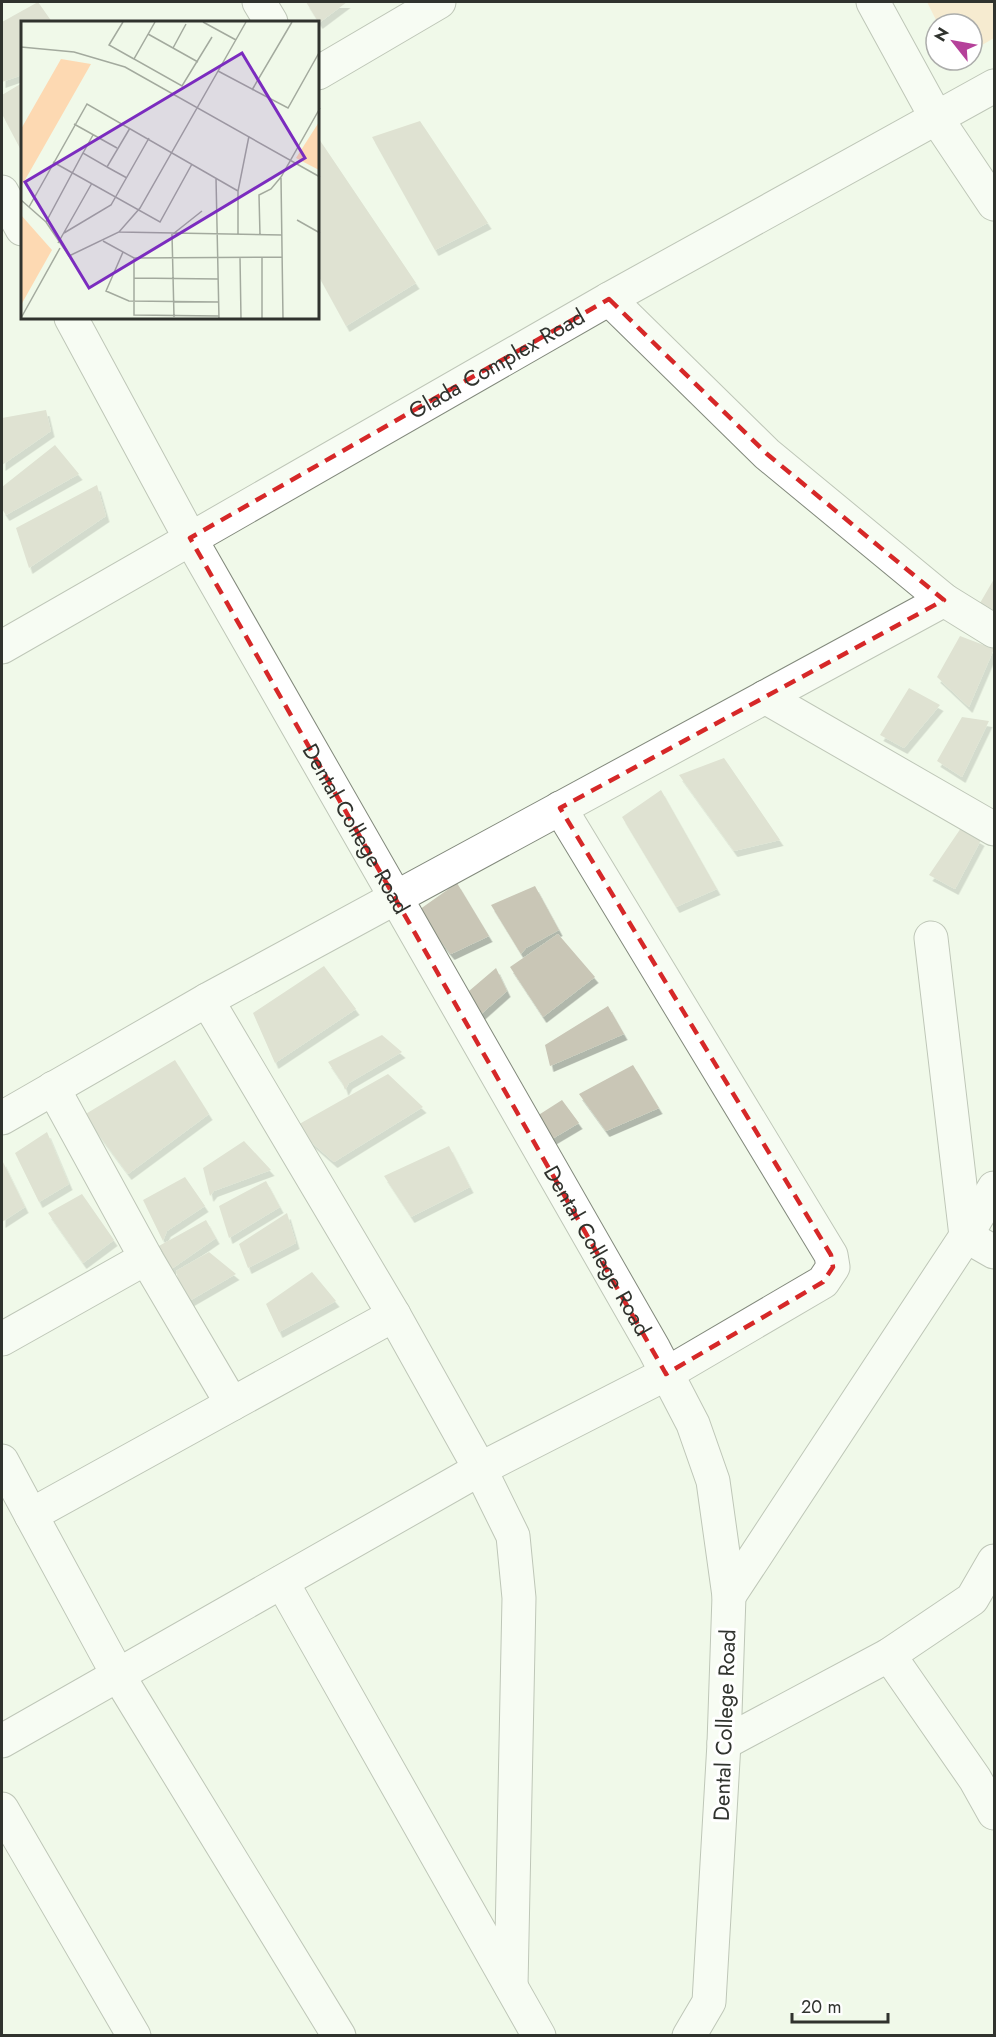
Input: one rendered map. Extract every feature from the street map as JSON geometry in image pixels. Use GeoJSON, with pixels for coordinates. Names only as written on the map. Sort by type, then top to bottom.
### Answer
{"type":"FeatureCollection","features":[{"type":"Feature","properties":{"kind":"street"},"geometry":{"type":"LineString","coordinates":[[259,2],[270,21]]}},
{"type":"Feature","properties":{"kind":"street"},"geometry":{"type":"LineString","coordinates":[[320,72],[440,2]]}},
{"type":"Feature","properties":{"kind":"street"},"geometry":{"type":"LineString","coordinates":[[873,2],[937,119],[994,204]]}},
{"type":"Feature","properties":{"kind":"street","name":"Glada Complex Road"},"geometry":{"type":"LineString","coordinates":[[2,647],[609,299],[994,86]]}},
{"type":"Feature","properties":{"kind":"street"},"geometry":{"type":"LineString","coordinates":[[2,192],[21,227]]}},
{"type":"Feature","properties":{"kind":"street"},"geometry":{"type":"LineString","coordinates":[[609,299],[767,454],[944,600],[994,631]]}},
{"type":"Feature","properties":{"kind":"street","name":"Dental College Road"},"geometry":{"type":"LineString","coordinates":[[72,320],[190,538],[642,1329],[693,1424],[713,1481],[729,1596],[724,1743],[709,2002],[689,2036]]}},
{"type":"Feature","properties":{"kind":"street"},"geometry":{"type":"LineString","coordinates":[[2,1118],[207,1000],[944,600]]}},
{"type":"Feature","properties":{"kind":"street"},"geometry":{"type":"LineString","coordinates":[[765,697],[994,829]]}},
{"type":"Feature","properties":{"kind":"street"},"geometry":{"type":"LineString","coordinates":[[2,1741],[480,1469],[666,1374],[823,1282],[833,1267],[831,1255],[560,808]]}},
{"type":"Feature","properties":{"kind":"street"},"geometry":{"type":"LineString","coordinates":[[931,938],[966,1236]]}},
{"type":"Feature","properties":{"kind":"street"},"geometry":{"type":"LineString","coordinates":[[207,1000],[394,1315],[480,1469],[513,1536],[519,1598],[511,1986]]}},
{"type":"Feature","properties":{"kind":"street"},"geometry":{"type":"LineString","coordinates":[[54,1088],[146,1258],[232,1404]]}},
{"type":"Feature","properties":{"kind":"street"},"geometry":{"type":"LineString","coordinates":[[729,1596],[966,1236],[994,1188]]}},
{"type":"Feature","properties":{"kind":"street"},"geometry":{"type":"LineString","coordinates":[[966,1236],[994,1252]]}},
{"type":"Feature","properties":{"kind":"street"},"geometry":{"type":"LineString","coordinates":[[2,1339],[146,1258]]}},
{"type":"Feature","properties":{"kind":"street"},"geometry":{"type":"LineString","coordinates":[[31,1515],[394,1315]]}},
{"type":"Feature","properties":{"kind":"street"},"geometry":{"type":"LineString","coordinates":[[2,1461],[118,1675],[339,2036]]}},
{"type":"Feature","properties":{"kind":"street"},"geometry":{"type":"LineString","coordinates":[[724,1743],[983,1606],[994,1561]]}},
{"type":"Feature","properties":{"kind":"street"},"geometry":{"type":"LineString","coordinates":[[282,1582],[539,2036]]}},
{"type":"Feature","properties":{"kind":"street"},"geometry":{"type":"LineString","coordinates":[[889,1655],[975,1779],[994,1813]]}},
{"type":"Feature","properties":{"kind":"street"},"geometry":{"type":"LineString","coordinates":[[2,1809],[134,2036]]}},
{"type":"Feature","properties":{"kind":"highlighted area"},"geometry":{"type":"Polygon","coordinates":[[[609,299],[767,454],[944,600],[560,808],[831,1255],[833,1267],[823,1282],[666,1374],[190,538],[609,299]]]}},
{"type":"Feature","properties":{"kind":"shaded area"},"geometry":{"type":"Polygon","coordinates":[[[927,2],[994,2],[994,38],[984,44],[984,12],[932,12],[927,2]]]}},
{"type":"Feature","properties":{"kind":"building"},"geometry":{"type":"Polygon","coordinates":[[[38,2],[51,21],[21,21],[21,75],[2,82],[2,22],[38,2]]]}},
{"type":"Feature","properties":{"kind":"building"},"geometry":{"type":"Polygon","coordinates":[[[306,2],[347,2],[320,22],[306,2]]]}},
{"type":"Feature","properties":{"kind":"building"},"geometry":{"type":"Polygon","coordinates":[[[21,84],[21,150],[2,114],[2,95],[21,84]]]}},
{"type":"Feature","properties":{"kind":"building"},"geometry":{"type":"Polygon","coordinates":[[[420,121],[488,223],[435,250],[372,137],[420,121]]]}},
{"type":"Feature","properties":{"kind":"building"},"geometry":{"type":"Polygon","coordinates":[[[320,140],[416,283],[346,326],[320,279],[320,140]]]}},
{"type":"Feature","properties":{"kind":"building"},"geometry":{"type":"Polygon","coordinates":[[[46,410],[51,431],[2,465],[2,418],[46,410]]]}},
{"type":"Feature","properties":{"kind":"building"},"geometry":{"type":"Polygon","coordinates":[[[55,445],[79,474],[6,515],[2,509],[2,487],[55,445]]]}},
{"type":"Feature","properties":{"kind":"building"},"geometry":{"type":"Polygon","coordinates":[[[97,485],[106,516],[29,568],[16,528],[97,485]]]}},
{"type":"Feature","properties":{"kind":"building"},"geometry":{"type":"Polygon","coordinates":[[[994,579],[994,610],[980,603],[994,579]]]}},
{"type":"Feature","properties":{"kind":"building"},"geometry":{"type":"Polygon","coordinates":[[[960,636],[994,649],[969,707],[937,677],[960,636]]]}},
{"type":"Feature","properties":{"kind":"building"},"geometry":{"type":"Polygon","coordinates":[[[909,688],[940,705],[904,748],[880,735],[909,688]]]}},
{"type":"Feature","properties":{"kind":"building"},"geometry":{"type":"Polygon","coordinates":[[[962,717],[989,721],[962,777],[937,761],[962,717]]]}},
{"type":"Feature","properties":{"kind":"building"},"geometry":{"type":"Polygon","coordinates":[[[724,758],[780,840],[734,851],[679,775],[724,758]]]}},
{"type":"Feature","properties":{"kind":"building"},"geometry":{"type":"Polygon","coordinates":[[[661,790],[717,889],[676,907],[622,817],[661,790]]]}},
{"type":"Feature","properties":{"kind":"building"},"geometry":{"type":"Polygon","coordinates":[[[961,828],[981,840],[955,889],[929,875],[961,828]]]}},
{"type":"Feature","properties":{"kind":"building"},"geometry":{"type":"Polygon","coordinates":[[[457,883],[489,936],[451,954],[416,912],[457,883]]]}},
{"type":"Feature","properties":{"kind":"building"},"geometry":{"type":"Polygon","coordinates":[[[535,886],[559,930],[526,948],[521,954],[491,905],[535,886]]]}},
{"type":"Feature","properties":{"kind":"building"},"geometry":{"type":"Polygon","coordinates":[[[558,934],[595,977],[543,1017],[510,967],[558,934]]]}},
{"type":"Feature","properties":{"kind":"building"},"geometry":{"type":"Polygon","coordinates":[[[324,966],[356,1009],[275,1063],[253,1013],[324,966]]]}},
{"type":"Feature","properties":{"kind":"building"},"geometry":{"type":"Polygon","coordinates":[[[496,968],[507,991],[479,1016],[469,991],[496,968]]]}},
{"type":"Feature","properties":{"kind":"building"},"geometry":{"type":"Polygon","coordinates":[[[608,1006],[624,1034],[550,1066],[545,1045],[608,1006]]]}},
{"type":"Feature","properties":{"kind":"building"},"geometry":{"type":"Polygon","coordinates":[[[382,1035],[402,1052],[349,1083],[345,1090],[328,1062],[382,1035]]]}},
{"type":"Feature","properties":{"kind":"building"},"geometry":{"type":"Polygon","coordinates":[[[175,1060],[209,1114],[128,1174],[84,1115],[175,1060]]]}},
{"type":"Feature","properties":{"kind":"building"},"geometry":{"type":"Polygon","coordinates":[[[633,1065],[659,1108],[606,1131],[579,1094],[633,1065]]]}},
{"type":"Feature","properties":{"kind":"building"},"geometry":{"type":"Polygon","coordinates":[[[388,1074],[423,1107],[334,1162],[294,1127],[388,1074]]]}},
{"type":"Feature","properties":{"kind":"building"},"geometry":{"type":"Polygon","coordinates":[[[562,1100],[579,1123],[547,1142],[537,1116],[562,1100]]]}},
{"type":"Feature","properties":{"kind":"building"},"geometry":{"type":"Polygon","coordinates":[[[47,1132],[69,1184],[39,1202],[15,1153],[47,1132]]]}},
{"type":"Feature","properties":{"kind":"building"},"geometry":{"type":"Polygon","coordinates":[[[244,1141],[271,1170],[214,1191],[210,1196],[203,1168],[244,1141]]]}},
{"type":"Feature","properties":{"kind":"building"},"geometry":{"type":"Polygon","coordinates":[[[449,1146],[470,1187],[411,1217],[384,1176],[449,1146]]]}},
{"type":"Feature","properties":{"kind":"building"},"geometry":{"type":"Polygon","coordinates":[[[2,1160],[25,1207],[2,1222],[2,1160]]]}},
{"type":"Feature","properties":{"kind":"building"},"geometry":{"type":"Polygon","coordinates":[[[185,1177],[205,1206],[167,1231],[163,1241],[143,1200],[185,1177]]]}},
{"type":"Feature","properties":{"kind":"building"},"geometry":{"type":"Polygon","coordinates":[[[266,1181],[280,1207],[229,1238],[219,1206],[266,1181]]]}},
{"type":"Feature","properties":{"kind":"building"},"geometry":{"type":"Polygon","coordinates":[[[82,1194],[114,1240],[83,1263],[48,1213],[82,1194]]]}},
{"type":"Feature","properties":{"kind":"building"},"geometry":{"type":"Polygon","coordinates":[[[287,1213],[296,1243],[248,1268],[239,1244],[287,1213]]]}},
{"type":"Feature","properties":{"kind":"building"},"geometry":{"type":"Polygon","coordinates":[[[206,1220],[216,1238],[170,1270],[157,1247],[206,1220]]]}},
{"type":"Feature","properties":{"kind":"building"},"geometry":{"type":"Polygon","coordinates":[[[209,1252],[236,1274],[184,1304],[176,1271],[209,1252]]]}},
{"type":"Feature","properties":{"kind":"building"},"geometry":{"type":"Polygon","coordinates":[[[312,1272],[336,1301],[279,1332],[266,1304],[312,1272]]]}}]}
